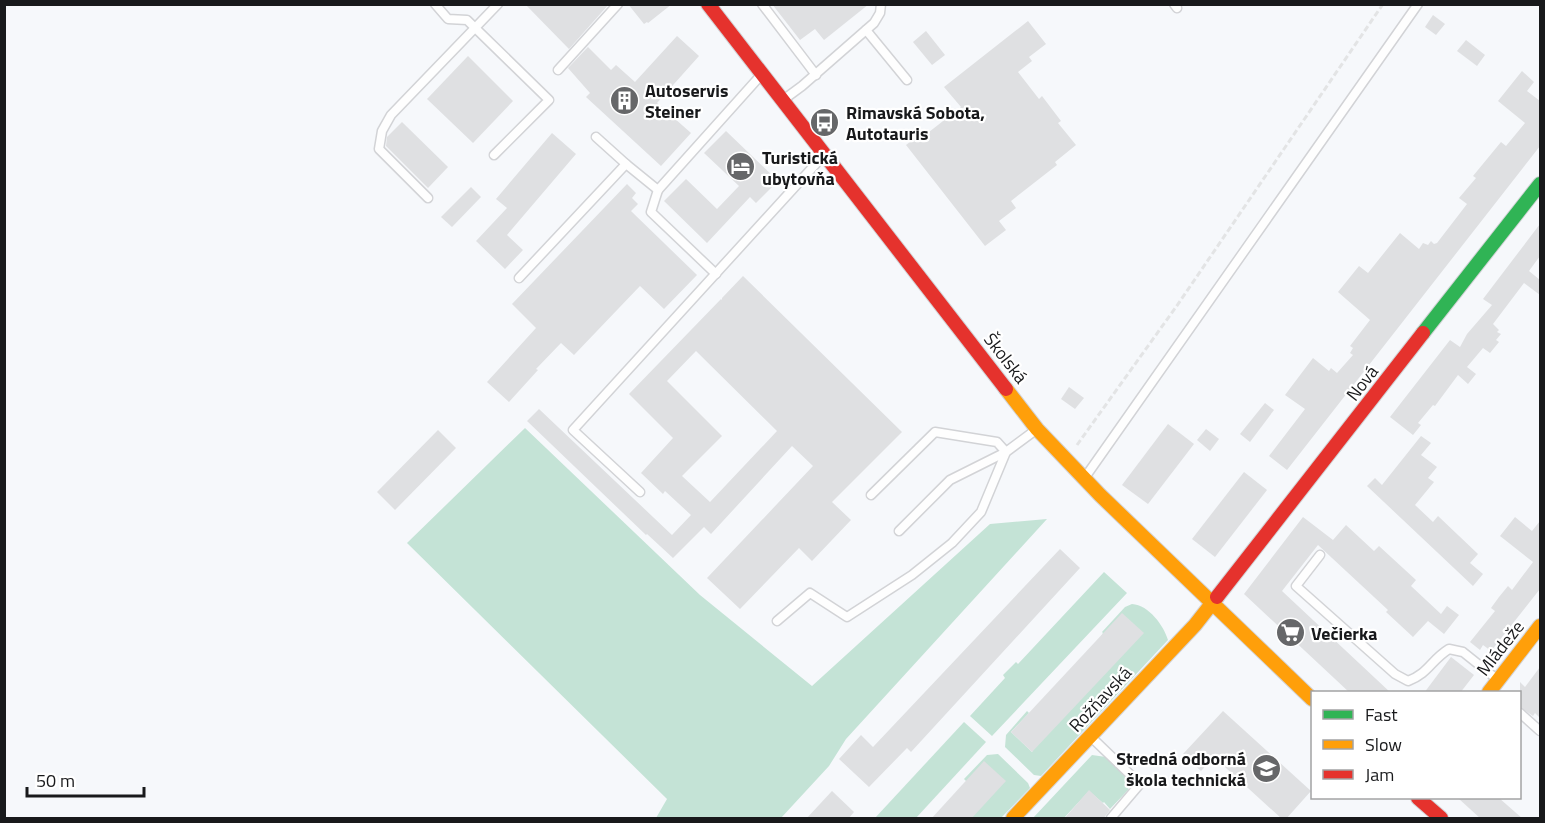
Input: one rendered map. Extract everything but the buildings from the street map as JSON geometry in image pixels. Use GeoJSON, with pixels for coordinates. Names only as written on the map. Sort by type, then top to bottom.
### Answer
{"type":"FeatureCollection","features":[{"type":"Feature","properties":{"kind":"main road","name":"Školská"},"geometry":{"type":"LineString","coordinates":[[708,4],[1036,429],[1084,479],[1311,698]]}},
{"type":"Feature","properties":{"kind":"main road","name":"Nová"},"geometry":{"type":"LineString","coordinates":[[1212,604],[1540,184]]}},
{"type":"Feature","properties":{"kind":"main road","name":"Rožňavská"},"geometry":{"type":"LineString","coordinates":[[1013,819],[1212,604]]}},
{"type":"Feature","properties":{"kind":"main road","name":"Mládeže"},"geometry":{"type":"LineString","coordinates":[[1493,689],[1540,626]]}},
{"type":"Feature","properties":{"kind":"main road"},"geometry":{"type":"LineString","coordinates":[[1419,799],[1441,819]]}},
{"type":"Feature","properties":{"kind":"lane"},"geometry":{"type":"LineString","coordinates":[[435,4],[448,19],[466,19],[549,100],[494,155]]}},
{"type":"Feature","properties":{"kind":"lane"},"geometry":{"type":"LineString","coordinates":[[428,198],[379,149],[382,131],[391,115],[498,4]]}},
{"type":"Feature","properties":{"kind":"lane"},"geometry":{"type":"LineString","coordinates":[[558,70],[618,4]]}},
{"type":"Feature","properties":{"kind":"lane"},"geometry":{"type":"LineString","coordinates":[[762,4],[816,75]]}},
{"type":"Feature","properties":{"kind":"lane"},"geometry":{"type":"LineString","coordinates":[[783,100],[816,75],[874,23],[880,13],[881,4]]}},
{"type":"Feature","properties":{"kind":"lane"},"geometry":{"type":"LineString","coordinates":[[1084,479],[1418,4]]}},
{"type":"Feature","properties":{"kind":"lane"},"geometry":{"type":"LineString","coordinates":[[866,30],[907,80]]}},
{"type":"Feature","properties":{"kind":"lane"},"geometry":{"type":"LineString","coordinates":[[716,274],[651,212],[657,190],[762,74]]}},
{"type":"Feature","properties":{"kind":"lane"},"geometry":{"type":"LineString","coordinates":[[596,137],[657,190]]}},
{"type":"Feature","properties":{"kind":"lane"},"geometry":{"type":"LineString","coordinates":[[640,492],[573,430],[825,154]]}},
{"type":"Feature","properties":{"kind":"lane"},"geometry":{"type":"LineString","coordinates":[[519,278],[626,164]]}},
{"type":"Feature","properties":{"kind":"lane"},"geometry":{"type":"LineString","coordinates":[[899,531],[950,480],[1006,452],[1036,429]]}},
{"type":"Feature","properties":{"kind":"lane"},"geometry":{"type":"LineString","coordinates":[[871,495],[935,432],[997,442],[1006,452]]}},
{"type":"Feature","properties":{"kind":"lane"},"geometry":{"type":"LineString","coordinates":[[777,621],[810,593],[847,617],[912,575],[952,543],[981,512],[1006,452]]}},
{"type":"Feature","properties":{"kind":"lane"},"geometry":{"type":"LineString","coordinates":[[1320,555],[1296,586],[1395,674],[1408,681],[1421,675],[1440,654],[1449,649],[1463,652],[1493,689]]}},
{"type":"Feature","properties":{"kind":"lane"},"geometry":{"type":"LineString","coordinates":[[1521,714],[1540,731]]}},
{"type":"Feature","properties":{"kind":"lane"},"geometry":{"type":"LineString","coordinates":[[1090,736],[1140,784],[1111,819]]}},
{"type":"Feature","properties":{"kind":"path"},"geometry":{"type":"LineString","coordinates":[[1065,460],[1169,316],[1383,4]]}},
{"type":"Feature","properties":{"kind":"green space"},"geometry":{"type":"Polygon","coordinates":[[[525,428],[700,595],[812,686],[990,524],[1047,519],[846,739],[829,766],[781,818],[656,818],[667,799],[407,543],[525,428]]]}},
{"type":"Feature","properties":{"kind":"green space"},"geometry":{"type":"Polygon","coordinates":[[[1104,572],[1127,593],[992,736],[970,716],[1005,678],[1003,675],[1016,662],[1018,664],[1104,572]]]}},
{"type":"Feature","properties":{"kind":"green space"},"geometry":{"type":"Polygon","coordinates":[[[1132,604],[1144,608],[1155,617],[1168,640],[1041,776],[1034,775],[1005,747],[1006,735],[1027,711],[1029,713],[1011,732],[1032,752],[1102,632],[1125,607],[1132,604]]]}},
{"type":"Feature","properties":{"kind":"green space"},"geometry":{"type":"Polygon","coordinates":[[[964,722],[986,742],[916,818],[875,818],[964,722]]]}},
{"type":"Feature","properties":{"kind":"green space"},"geometry":{"type":"Polygon","coordinates":[[[998,754],[1028,783],[1030,788],[1001,818],[971,818],[964,779],[987,755],[998,754]]]}},
{"type":"Feature","properties":{"kind":"green space"},"geometry":{"type":"Polygon","coordinates":[[[1092,755],[1106,757],[1128,778],[1130,784],[1128,790],[1110,809],[1089,791],[1064,818],[1033,818],[1092,755]]]}},
{"type":"Feature","properties":{"kind":"traffic: fast"},"geometry":{"type":"LineString","coordinates":[[1423,333],[1540,184]]}},
{"type":"Feature","properties":{"kind":"traffic: slow"},"geometry":{"type":"LineString","coordinates":[[1006,389],[1037,429],[1100,495],[1311,698]]}},
{"type":"Feature","properties":{"kind":"traffic: slow"},"geometry":{"type":"LineString","coordinates":[[1013,818],[1195,625],[1217,597]]}},
{"type":"Feature","properties":{"kind":"traffic: slow"},"geometry":{"type":"LineString","coordinates":[[1490,691],[1540,626]]}},
{"type":"Feature","properties":{"kind":"traffic: jam"},"geometry":{"type":"LineString","coordinates":[[708,4],[1006,389]]}},
{"type":"Feature","properties":{"kind":"traffic: jam"},"geometry":{"type":"LineString","coordinates":[[1217,597],[1423,333]]}},
{"type":"Feature","properties":{"kind":"traffic: jam"},"geometry":{"type":"LineString","coordinates":[[1419,799],[1441,818]]}},
{"type":"Feature","properties":{"kind":"place","name":"Autoservis Steiner"},"geometry":{"type":"Point","coordinates":[624,100]}},
{"type":"Feature","properties":{"kind":"place","name":"Rimavská Sobota, Autotauris"},"geometry":{"type":"Point","coordinates":[825,122]}},
{"type":"Feature","properties":{"kind":"place","name":"Turistická ubytovňa"},"geometry":{"type":"Point","coordinates":[741,167]}},
{"type":"Feature","properties":{"kind":"place","name":"Večierka"},"geometry":{"type":"Point","coordinates":[1290,633]}},
{"type":"Feature","properties":{"kind":"place","name":"Stredná odborná škola technická"},"geometry":{"type":"Point","coordinates":[1267,768]}}]}
